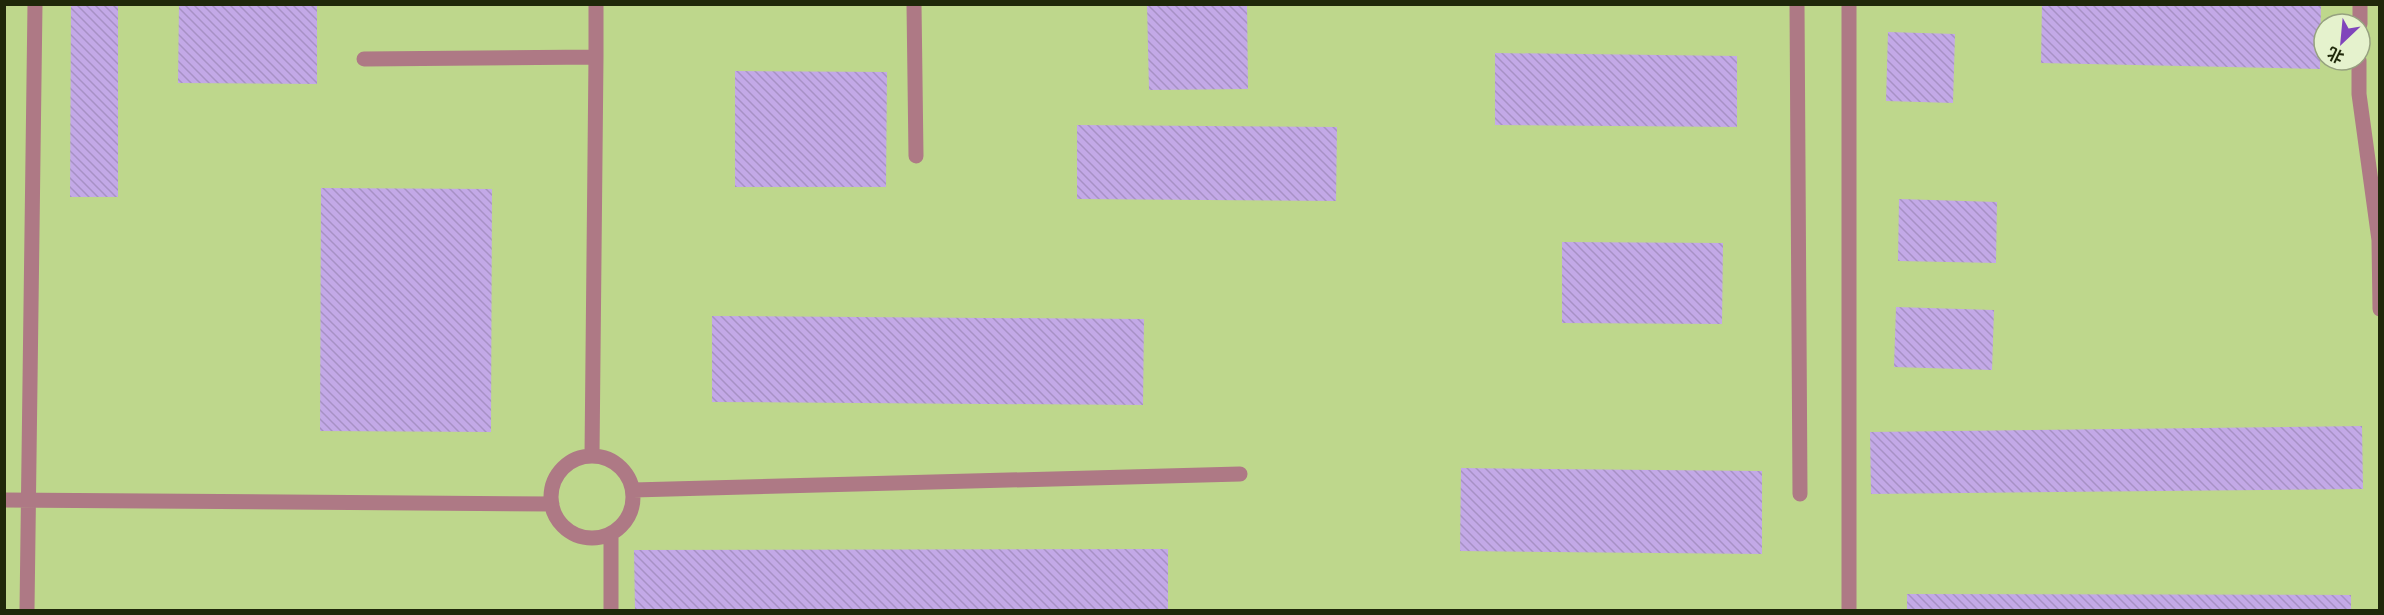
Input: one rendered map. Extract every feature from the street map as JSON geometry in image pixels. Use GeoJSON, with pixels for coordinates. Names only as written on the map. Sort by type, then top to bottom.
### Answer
{"type":"FeatureCollection","features":[{"type":"Feature","properties":{"kind":"street"},"geometry":{"type":"LineString","coordinates":[[27,610],[35,4]]}},
{"type":"Feature","properties":{"kind":"street"},"geometry":{"type":"LineString","coordinates":[[592,456],[596,4]]}},
{"type":"Feature","properties":{"kind":"street"},"geometry":{"type":"LineString","coordinates":[[914,4],[916,156]]}},
{"type":"Feature","properties":{"kind":"street"},"geometry":{"type":"LineString","coordinates":[[1797,4],[1800,494]]}},
{"type":"Feature","properties":{"kind":"street"},"geometry":{"type":"LineString","coordinates":[[1848,4],[1849,610]]}},
{"type":"Feature","properties":{"kind":"street"},"geometry":{"type":"LineString","coordinates":[[364,59],[596,57]]}},
{"type":"Feature","properties":{"kind":"street"},"geometry":{"type":"LineString","coordinates":[[2359,72],[2359,94],[2379,240],[2379,309]]}},
{"type":"Feature","properties":{"kind":"street"},"geometry":{"type":"LineString","coordinates":[[592,456],[606,458],[619,465],[628,476],[633,490],[633,504],[629,516],[621,527],[611,534],[586,538],[574,534],[556,516],[552,504],[552,490],[556,477],[566,465],[592,456]]}},
{"type":"Feature","properties":{"kind":"street"},"geometry":{"type":"LineString","coordinates":[[633,490],[1240,474]]}},
{"type":"Feature","properties":{"kind":"street"},"geometry":{"type":"LineString","coordinates":[[4,500],[552,504]]}},
{"type":"Feature","properties":{"kind":"street"},"geometry":{"type":"LineString","coordinates":[[611,534],[611,610]]}},
{"type":"Feature","properties":{"kind":"building"},"geometry":{"type":"Polygon","coordinates":[[[71,4],[118,4],[118,197],[70,197],[71,4]]]}},
{"type":"Feature","properties":{"kind":"building"},"geometry":{"type":"Polygon","coordinates":[[[179,4],[317,4],[317,84],[178,83],[179,4]]]}},
{"type":"Feature","properties":{"kind":"building"},"geometry":{"type":"Polygon","coordinates":[[[1147,4],[1247,4],[1248,89],[1149,90],[1147,4]]]}},
{"type":"Feature","properties":{"kind":"building"},"geometry":{"type":"Polygon","coordinates":[[[2042,4],[2321,4],[2321,12],[2312,12],[2312,69],[2041,63],[2042,4]]]}},
{"type":"Feature","properties":{"kind":"building"},"geometry":{"type":"Polygon","coordinates":[[[1888,32],[1955,34],[1953,103],[1886,101],[1888,32]]]}},
{"type":"Feature","properties":{"kind":"building"},"geometry":{"type":"Polygon","coordinates":[[[1495,53],[1737,56],[1737,127],[1495,125],[1495,53]]]}},
{"type":"Feature","properties":{"kind":"building"},"geometry":{"type":"Polygon","coordinates":[[[735,71],[887,72],[886,187],[735,187],[735,71]]]}},
{"type":"Feature","properties":{"kind":"building"},"geometry":{"type":"Polygon","coordinates":[[[1077,125],[1337,127],[1336,201],[1077,199],[1077,125]]]}},
{"type":"Feature","properties":{"kind":"building"},"geometry":{"type":"Polygon","coordinates":[[[321,188],[492,189],[491,432],[320,431],[321,188]]]}},
{"type":"Feature","properties":{"kind":"building"},"geometry":{"type":"Polygon","coordinates":[[[1899,199],[1997,202],[1996,263],[1898,261],[1899,199]]]}},
{"type":"Feature","properties":{"kind":"building"},"geometry":{"type":"Polygon","coordinates":[[[1562,242],[1723,243],[1722,324],[1562,323],[1562,242]]]}},
{"type":"Feature","properties":{"kind":"building"},"geometry":{"type":"Polygon","coordinates":[[[1896,307],[1994,310],[1992,370],[1894,367],[1896,307]]]}},
{"type":"Feature","properties":{"kind":"building"},"geometry":{"type":"Polygon","coordinates":[[[712,316],[1144,319],[1143,405],[712,402],[712,316]]]}},
{"type":"Feature","properties":{"kind":"building"},"geometry":{"type":"Polygon","coordinates":[[[2362,426],[2363,489],[1871,494],[1870,432],[2362,426]]]}},
{"type":"Feature","properties":{"kind":"building"},"geometry":{"type":"Polygon","coordinates":[[[1461,468],[1762,471],[1762,554],[1460,551],[1461,468]]]}},
{"type":"Feature","properties":{"kind":"building"},"geometry":{"type":"Polygon","coordinates":[[[1168,549],[1168,610],[635,610],[634,550],[1168,549]]]}},
{"type":"Feature","properties":{"kind":"building"},"geometry":{"type":"Polygon","coordinates":[[[1907,594],[2351,595],[2351,610],[1907,610],[1907,594]]]}}]}
